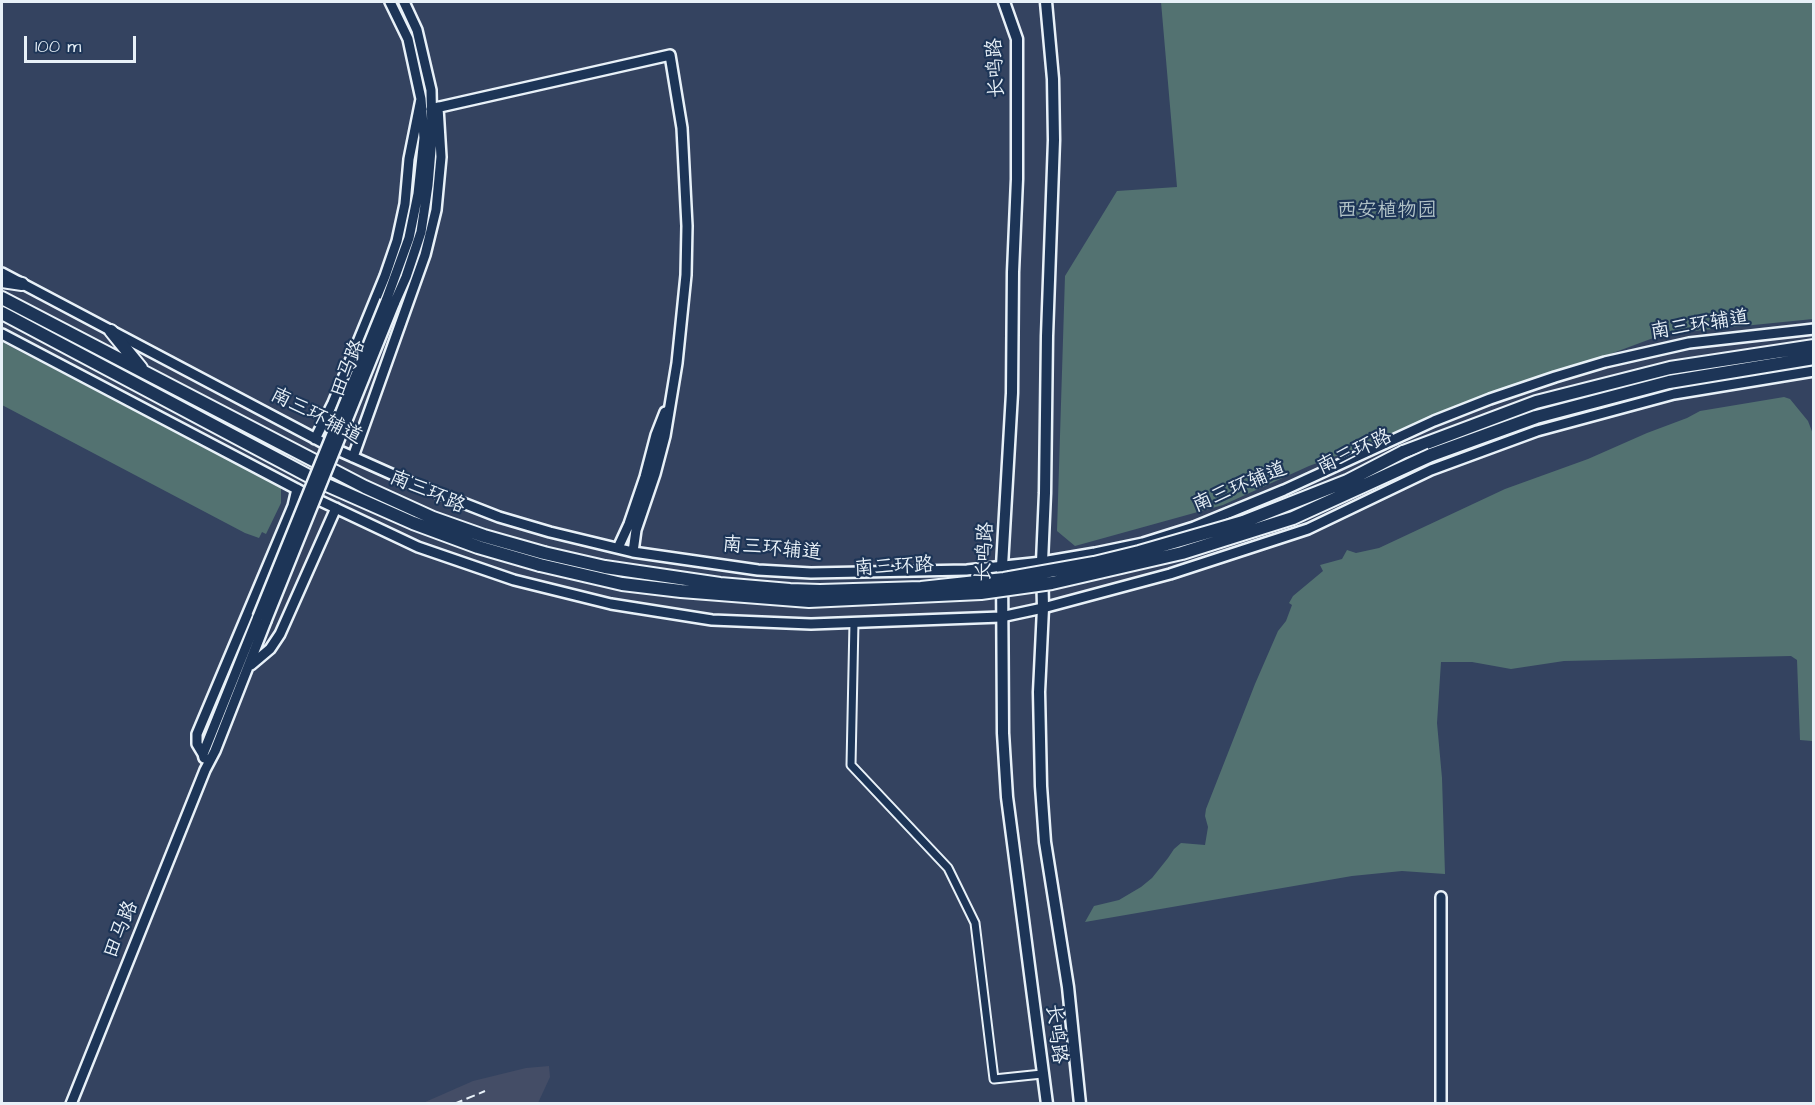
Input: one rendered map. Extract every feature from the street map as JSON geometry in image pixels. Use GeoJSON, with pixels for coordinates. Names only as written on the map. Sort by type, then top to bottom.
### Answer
{"type":"FeatureCollection","features":[{"type":"Feature","properties":{"kind":"highway"},"geometry":{"type":"LineString","coordinates":[[2,281],[22,284]]}},
{"type":"Feature","properties":{"kind":"highway","name":"南三环路"},"geometry":{"type":"LineString","coordinates":[[2,298],[325,468],[433,518],[542,559],[622,584],[809,601],[981,592],[1052,583],[1182,553],[1293,518],[1431,455],[1536,417],[1670,382],[1814,358]]}},
{"type":"Feature","properties":{"kind":"highway","name":"南三环路"},"geometry":{"type":"LineString","coordinates":[[5,316],[320,482],[413,523],[478,547],[542,559],[720,584],[820,591],[921,588],[1004,579],[1094,563],[1139,552],[1243,522],[1347,481],[1403,452],[1536,402],[1670,368],[1814,346]]}},
{"type":"Feature","properties":{"kind":"highway"},"geometry":{"type":"LineString","coordinates":[[111,330],[146,374]]}},
{"type":"Feature","properties":{"kind":"main road","name":"长鸣路"},"geometry":{"type":"LineString","coordinates":[[1004,2],[1017,39],[1017,179],[1013,272],[1012,393],[1002,566],[1002,734],[1007,796],[1047,1104]]}},
{"type":"Feature","properties":{"kind":"main road","name":"长鸣路"},"geometry":{"type":"LineString","coordinates":[[1046,2],[1053,79],[1054,140],[1048,292],[1043,608],[1039,692],[1041,786],[1045,842],[1068,987],[1080,1104]]}},
{"type":"Feature","properties":{"kind":"street","name":"田马路"},"geometry":{"type":"LineString","coordinates":[[390,2],[408,39],[421,99],[424,138],[418,194],[409,238],[390,302]]}},
{"type":"Feature","properties":{"kind":"street","name":"田马路"},"geometry":{"type":"LineString","coordinates":[[204,770],[203,754],[262,619],[390,302],[421,232],[429,185],[435,108],[417,30],[404,2]]}},
{"type":"Feature","properties":{"kind":"street"},"geometry":{"type":"LineString","coordinates":[[352,457],[425,255],[436,210],[441,158],[435,108],[670,55],[682,128],[687,226],[686,275],[677,363],[660,455],[656,474],[636,530],[633,552]]}},
{"type":"Feature","properties":{"kind":"street"},"geometry":{"type":"LineString","coordinates":[[315,439],[333,403],[397,241],[405,204],[409,159],[421,99]]}},
{"type":"Feature","properties":{"kind":"street","name":"南三环辅道"},"geometry":{"type":"LineString","coordinates":[[2,273],[315,439],[407,481],[499,517],[633,552],[758,570],[811,573],[934,572],[1002,566],[1042,562],[1143,543],[1194,527],[1284,490],[1434,421],[1555,377],[1605,362],[1689,343],[1814,329]]}},
{"type":"Feature","properties":{"kind":"street"},"geometry":{"type":"LineString","coordinates":[[2,334],[297,489],[429,551],[514,580],[611,604],[712,620],[810,624],[1001,617],[1043,608],[1170,574],[1308,529],[1431,470],[1537,431],[1674,394],[1814,371]]}},
{"type":"Feature","properties":{"kind":"street"},"geometry":{"type":"LineString","coordinates":[[618,548],[629,524],[656,435],[671,396]]}},
{"type":"Feature","properties":{"kind":"street"},"geometry":{"type":"LineString","coordinates":[[203,754],[197,744],[197,734],[293,506],[297,489]]}},
{"type":"Feature","properties":{"kind":"street"},"geometry":{"type":"LineString","coordinates":[[249,666],[270,649],[280,634],[336,508]]}},
{"type":"Feature","properties":{"kind":"street","name":"田马路"},"geometry":{"type":"LineString","coordinates":[[71,1104],[204,770],[214,752],[249,666],[262,619]]}},
{"type":"Feature","properties":{"kind":"street"},"geometry":{"type":"LineString","coordinates":[[854,622],[851,765],[948,868],[975,923],[994,1079],[1042,1074]]}},
{"type":"Feature","properties":{"kind":"street"},"geometry":{"type":"LineString","coordinates":[[1441,897],[1441,1104]]}},
{"type":"Feature","properties":{"kind":"shaded area"},"geometry":{"type":"Polygon","coordinates":[[[549,1066],[550,1077],[538,1103],[423,1103],[473,1081],[526,1068],[549,1066]]]}},
{"type":"Feature","properties":{"kind":"green space","name":"西安植物园"},"geometry":{"type":"Polygon","coordinates":[[[1161,2],[1813,2],[1813,319],[1664,334],[1309,466],[1223,505],[1075,546],[1057,531],[1065,276],[1117,191],[1177,187],[1161,2]]]}},
{"type":"Feature","properties":{"kind":"green space"},"geometry":{"type":"Polygon","coordinates":[[[2,342],[281,487],[281,503],[266,534],[262,532],[259,538],[245,533],[2,405],[2,342]]]}},
{"type":"Feature","properties":{"kind":"green space"},"geometry":{"type":"Polygon","coordinates":[[[1784,397],[1790,399],[1808,421],[1813,434],[1813,835],[1812,741],[1800,740],[1797,660],[1791,656],[1564,661],[1511,669],[1472,662],[1441,662],[1437,723],[1442,778],[1445,874],[1402,871],[1352,876],[1085,922],[1094,906],[1119,900],[1152,878],[1181,843],[1205,845],[1208,827],[1206,809],[1255,684],[1278,631],[1286,621],[1292,605],[1289,603],[1293,596],[1323,571],[1320,565],[1342,559],[1347,550],[1356,553],[1379,548],[1505,489],[1588,459],[1700,411],[1784,397]]]}},
{"type":"Feature","properties":{"kind":"railway"},"geometry":{"type":"LineString","coordinates":[[454,1104],[485,1091]]}}]}
